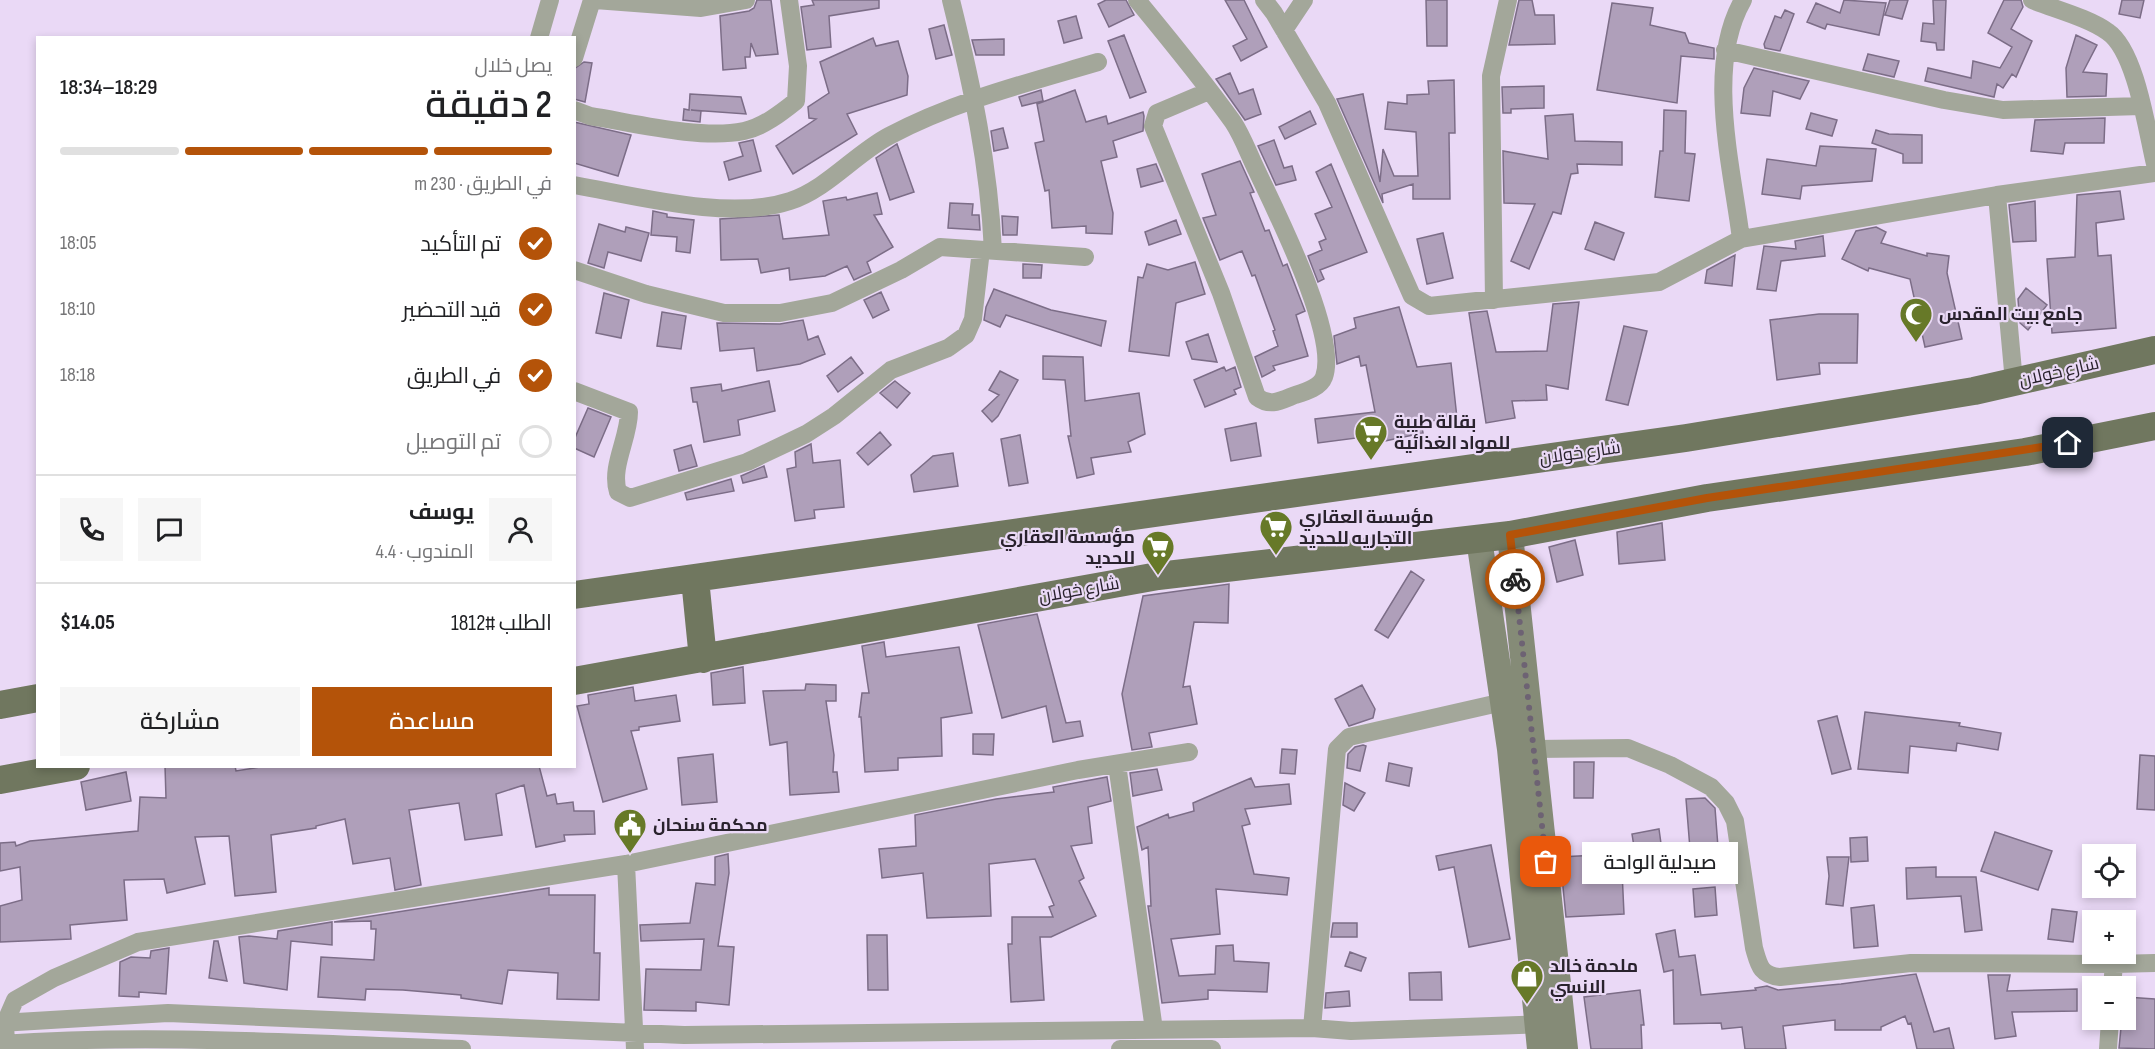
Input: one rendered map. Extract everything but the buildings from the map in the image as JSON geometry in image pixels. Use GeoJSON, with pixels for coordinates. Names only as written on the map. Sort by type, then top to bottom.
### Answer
{"type":"FeatureCollection","features":[{"type":"Feature","properties":{"kind":"main road","name":"شارع خولان"},"geometry":{"type":"LineString","coordinates":[[576,595],[1641,444],[1974,391],[2155,350]]}},
{"type":"Feature","properties":{"kind":"main road","name":"شارع خولان"},"geometry":{"type":"LineString","coordinates":[[576,681],[1158,576],[1510,535],[1707,498],[2025,452],[2155,426]]}},
{"type":"Feature","properties":{"kind":"main road"},"geometry":{"type":"LineString","coordinates":[[695,579],[703,659]]}},
{"type":"Feature","properties":{"kind":"main road"},"geometry":{"type":"LineString","coordinates":[[0,705],[36,698]]}},
{"type":"Feature","properties":{"kind":"main road"},"geometry":{"type":"LineString","coordinates":[[0,780],[65,768]]}},
{"type":"Feature","properties":{"kind":"street"},"geometry":{"type":"LineString","coordinates":[[539,36],[550,0]]}},
{"type":"Feature","properties":{"kind":"street"},"geometry":{"type":"LineString","coordinates":[[576,52],[594,0],[701,8],[746,0]]}},
{"type":"Feature","properties":{"kind":"street"},"geometry":{"type":"LineString","coordinates":[[576,111],[590,116],[695,132],[744,131],[778,116],[796,101],[798,66],[789,0]]}},
{"type":"Feature","properties":{"kind":"street"},"geometry":{"type":"LineString","coordinates":[[576,392],[628,412],[627,430],[615,481],[618,492],[630,498],[747,462],[806,434],[834,416],[891,370],[948,348],[966,335],[973,319],[987,251],[991,199],[975,98],[951,0]]}},
{"type":"Feature","properties":{"kind":"street"},"geometry":{"type":"LineString","coordinates":[[1137,0],[1209,91],[1234,124],[1272,202],[1312,297],[1324,340],[1327,368],[1323,380],[1314,388],[1274,403],[1264,403],[1257,396],[1217,282],[1154,126],[1157,113],[1209,91]]}},
{"type":"Feature","properties":{"kind":"street"},"geometry":{"type":"LineString","coordinates":[[1264,0],[1327,103],[1412,296],[1429,306],[1659,282],[1741,239],[1997,195],[2155,173]]}},
{"type":"Feature","properties":{"kind":"street"},"geometry":{"type":"LineString","coordinates":[[1284,30],[1304,0]]}},
{"type":"Feature","properties":{"kind":"street"},"geometry":{"type":"LineString","coordinates":[[1494,300],[1491,76],[1508,0]]}},
{"type":"Feature","properties":{"kind":"street"},"geometry":{"type":"LineString","coordinates":[[1741,239],[1725,107],[1725,50],[1731,23],[1743,0]]}},
{"type":"Feature","properties":{"kind":"street"},"geometry":{"type":"LineString","coordinates":[[2031,0],[2107,31],[2118,41],[2128,58],[2155,164]]}},
{"type":"Feature","properties":{"kind":"street"},"geometry":{"type":"LineString","coordinates":[[1725,50],[1944,100],[2003,110],[2141,106]]}},
{"type":"Feature","properties":{"kind":"street"},"geometry":{"type":"LineString","coordinates":[[576,185],[686,206],[749,207],[791,201],[828,180],[859,155],[887,137],[975,98],[1098,62]]}},
{"type":"Feature","properties":{"kind":"street"},"geometry":{"type":"LineString","coordinates":[[1997,195],[2014,382]]}},
{"type":"Feature","properties":{"kind":"street"},"geometry":{"type":"LineString","coordinates":[[576,271],[645,294],[724,313],[780,313],[832,303],[901,270],[940,247],[1086,257]]}},
{"type":"Feature","properties":{"kind":"street"},"geometry":{"type":"LineString","coordinates":[[1510,535],[1534,749],[1547,1032]]}},
{"type":"Feature","properties":{"kind":"street"},"geometry":{"type":"LineString","coordinates":[[1479,539],[1547,1032],[1565,1049]]}},
{"type":"Feature","properties":{"kind":"street"},"geometry":{"type":"LineString","coordinates":[[1312,1028],[1337,749],[1349,737],[1503,702]]}},
{"type":"Feature","properties":{"kind":"street"},"geometry":{"type":"LineString","coordinates":[[1534,749],[1628,748],[1670,765],[1711,787],[1726,803],[1735,821],[1754,948],[1759,968],[1767,976],[1780,977],[1911,963],[2082,964]]}},
{"type":"Feature","properties":{"kind":"street"},"geometry":{"type":"LineString","coordinates":[[462,1049],[163,1044],[77,1038],[3,1044],[3,1023],[15,1000],[54,978],[138,942],[626,864],[1117,764],[1189,752]]}},
{"type":"Feature","properties":{"kind":"street"},"geometry":{"type":"LineString","coordinates":[[1117,764],[1154,1030]]}},
{"type":"Feature","properties":{"kind":"street"},"geometry":{"type":"LineString","coordinates":[[626,864],[635,1041]]}},
{"type":"Feature","properties":{"kind":"street"},"geometry":{"type":"LineString","coordinates":[[2136,963],[2155,963]]}},
{"type":"Feature","properties":{"kind":"street"},"geometry":{"type":"LineString","coordinates":[[2113,976],[2114,964]]}},
{"type":"Feature","properties":{"kind":"street"},"geometry":{"type":"LineString","coordinates":[[3,1023],[168,1013],[684,1042],[1312,1028],[1351,1031],[1547,1032]]}},
{"type":"Feature","properties":{"kind":"street"},"geometry":{"type":"LineString","coordinates":[[2108,1049],[2109,1030]]}},
{"type":"Feature","properties":{"kind":"street"},"geometry":{"type":"LineString","coordinates":[[1120,1049],[1212,1049]]}},
{"type":"Feature","properties":{"kind":"way so far"},"geometry":{"type":"LineString","coordinates":[[1515,579],[1546,862]]}},
{"type":"Feature","properties":{"kind":"place","name":"جامع بيت المقدس"},"geometry":{"type":"Point","coordinates":[1916,343]}},
{"type":"Feature","properties":{"kind":"place","name":"بقالة طيبة للمواد الغذائية"},"geometry":{"type":"Point","coordinates":[1371,461]}},
{"type":"Feature","properties":{"kind":"place","name":"مؤسسة العقاري التجاريه للحديد"},"geometry":{"type":"Point","coordinates":[1276,556]}},
{"type":"Feature","properties":{"kind":"place","name":"مؤسسة العقاري للحديد"},"geometry":{"type":"Point","coordinates":[1158,576]}},
{"type":"Feature","properties":{"kind":"place","name":"محكمة سنحان"},"geometry":{"type":"Point","coordinates":[630,854]}},
{"type":"Feature","properties":{"kind":"place","name":"صيدلية الواحة"},"geometry":{"type":"Point","coordinates":[1546,862]}},
{"type":"Feature","properties":{"kind":"place","name":"ملحمة خالد الانسي"},"geometry":{"type":"Point","coordinates":[1527,1005]}},
{"type":"Feature","properties":{"kind":"route"},"geometry":{"type":"LineString","coordinates":[[1515,579],[1510,535],[1707,498],[2025,452],[2068,443]]}}]}
